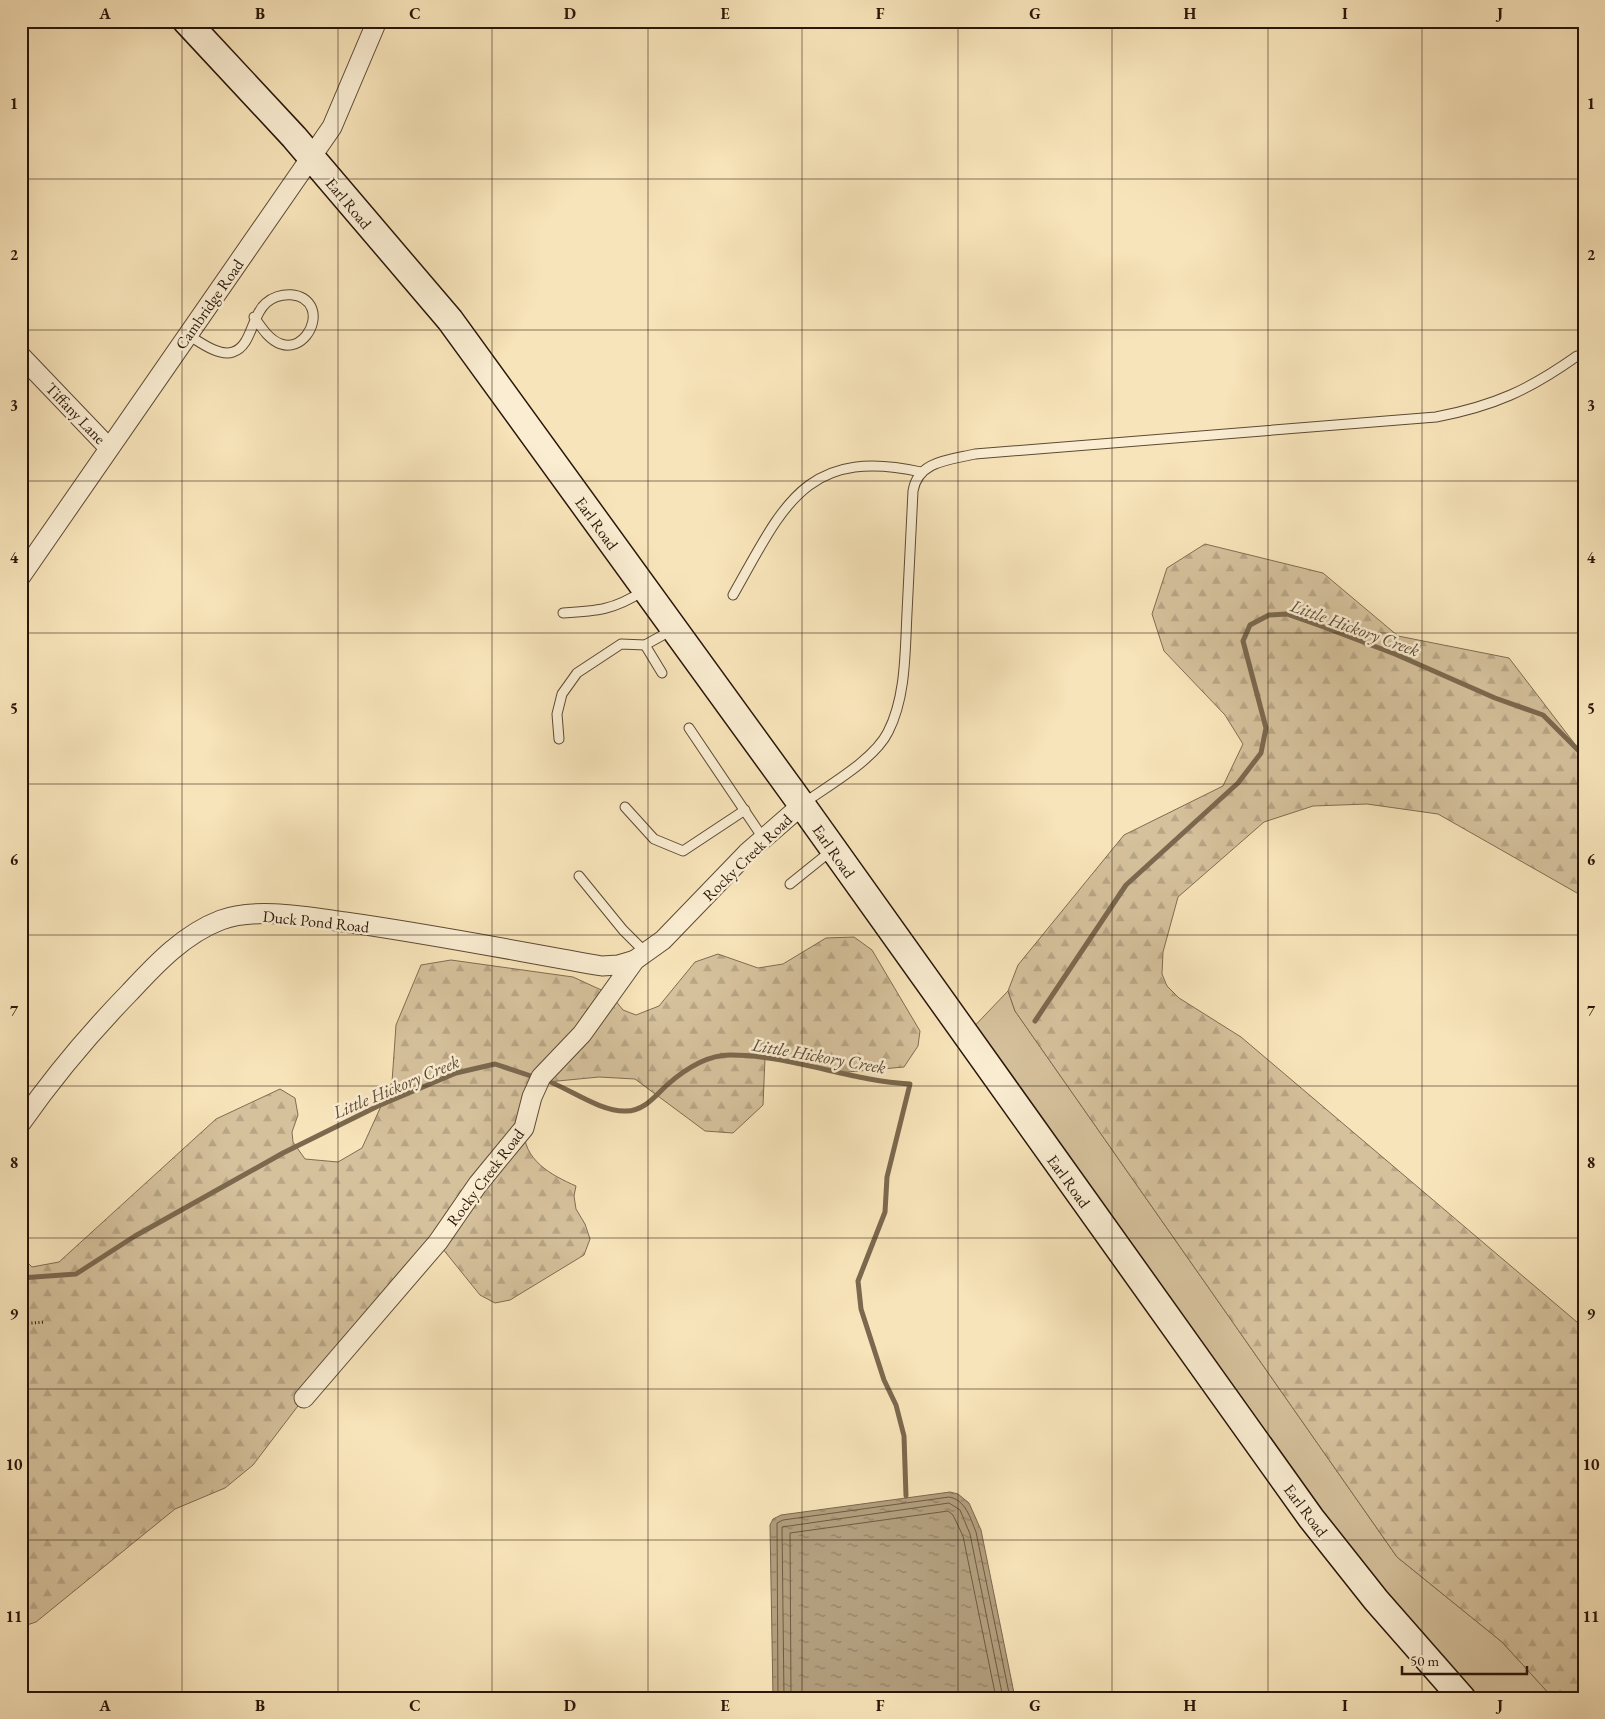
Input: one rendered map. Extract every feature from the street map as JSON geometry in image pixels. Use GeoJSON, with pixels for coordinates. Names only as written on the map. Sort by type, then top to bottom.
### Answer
{"type":"FeatureCollection","features":[{"type":"Feature","properties":{"kind":"main road","name":"Earl Road"},"geometry":{"type":"LineString","coordinates":[[186,21],[311,158],[450,320],[802,804],[1310,1518],[1376,1600],[1462,1698]]}},
{"type":"Feature","properties":{"kind":"street","name":"Cambridge Road"},"geometry":{"type":"LineString","coordinates":[[21,576],[332,127],[377,21]]}},
{"type":"Feature","properties":{"kind":"street","name":"Tiffany Lane"},"geometry":{"type":"LineString","coordinates":[[21,356],[109,448]]}},
{"type":"Feature","properties":{"kind":"street","name":"Rocky Creek Road"},"geometry":{"type":"LineString","coordinates":[[304,1398],[438,1242],[473,1191],[524,1128],[532,1097],[541,1077],[582,1034],[641,956],[663,940],[764,838],[802,804]]}},
{"type":"Feature","properties":{"kind":"street","name":"Duck Pond Road"},"geometry":{"type":"LineString","coordinates":[[21,1123],[45,1089],[90,1034],[154,967],[191,936],[222,919],[249,914],[298,916],[410,931],[602,966],[618,965],[641,956]]}},
{"type":"Feature","properties":{"kind":"lane"},"geometry":{"type":"LineString","coordinates":[[188,334],[219,351],[227,354],[236,352],[244,345],[254,317],[266,302],[280,296],[295,294],[306,300],[312,308],[313,319],[309,332],[300,342],[282,345],[273,340],[254,317]]}},
{"type":"Feature","properties":{"kind":"lane"},"geometry":{"type":"LineString","coordinates":[[802,804],[870,754],[888,734],[898,705],[904,660],[912,491],[921,472],[937,462],[975,454],[1436,417],[1472,411],[1512,396],[1543,380],[1576,356]]}},
{"type":"Feature","properties":{"kind":"lane"},"geometry":{"type":"LineString","coordinates":[[733,595],[782,513],[795,498],[819,478],[841,468],[857,465],[897,466],[921,472]]}},
{"type":"Feature","properties":{"kind":"lane"},"geometry":{"type":"LineString","coordinates":[[563,613],[604,610],[628,602],[646,590]]}},
{"type":"Feature","properties":{"kind":"lane"},"geometry":{"type":"LineString","coordinates":[[559,739],[557,714],[562,694],[577,673],[620,644],[645,645],[674,629]]}},
{"type":"Feature","properties":{"kind":"lane"},"geometry":{"type":"LineString","coordinates":[[645,645],[662,673]]}},
{"type":"Feature","properties":{"kind":"lane"},"geometry":{"type":"LineString","coordinates":[[689,728],[764,838]]}},
{"type":"Feature","properties":{"kind":"lane"},"geometry":{"type":"LineString","coordinates":[[625,807],[654,839],[683,851],[745,810]]}},
{"type":"Feature","properties":{"kind":"lane"},"geometry":{"type":"LineString","coordinates":[[790,884],[833,849]]}},
{"type":"Feature","properties":{"kind":"lane"},"geometry":{"type":"LineString","coordinates":[[579,876],[623,930],[641,956]]}},
{"type":"Feature","properties":{"kind":"path"},"geometry":{"type":"LineString","coordinates":[[21,1324],[44,1322]]}},
{"type":"Feature","properties":{"kind":"green space"},"geometry":{"type":"Polygon","coordinates":[[[1205,544],[1323,573],[1398,636],[1509,658],[1584,756],[1584,897],[1438,814],[1367,804],[1313,806],[1264,822],[1178,897],[1163,952],[1162,974],[1167,986],[1179,998],[1241,1037],[1584,1328],[1584,1698],[1553,1698],[1502,1642],[1397,1557],[1015,1011],[1008,991],[1018,965],[1124,835],[1223,786],[1243,744],[1225,715],[1164,651],[1152,614],[1167,568],[1205,544]]]}},
{"type":"Feature","properties":{"kind":"green space"},"geometry":{"type":"Polygon","coordinates":[[[854,937],[872,950],[920,1031],[918,1046],[904,1067],[836,1073],[765,1058],[763,1105],[733,1133],[705,1131],[635,1079],[599,1077],[537,1083],[526,1118],[525,1140],[533,1158],[540,1165],[557,1177],[576,1186],[574,1196],[576,1209],[585,1224],[590,1239],[584,1255],[510,1300],[495,1303],[480,1295],[438,1243],[304,1398],[253,1465],[225,1488],[175,1509],[36,1622],[21,1627],[21,1256],[32,1267],[59,1262],[216,1119],[280,1089],[295,1098],[298,1115],[292,1132],[293,1142],[305,1159],[338,1162],[362,1148],[392,1082],[396,1025],[421,965],[451,960],[573,977],[610,994],[623,1010],[636,1015],[659,1006],[695,962],[718,954],[758,968],[783,964],[826,938],[854,937]]]}},
{"type":"Feature","properties":{"kind":"green space"},"geometry":{"type":"Polygon","coordinates":[[[1008,991],[1015,1011],[1397,1557],[1502,1642],[1553,1698],[1462,1698],[965,1036],[1008,991]]]}},
{"type":"Feature","properties":{"kind":"water"},"geometry":{"type":"Polygon","coordinates":[[[950,1492],[958,1494],[969,1503],[981,1530],[1015,1698],[773,1698],[770,1525],[773,1519],[781,1515],[950,1492]]]}},
{"type":"Feature","properties":{"kind":"waterway","name":"Little Hickory Creek"},"geometry":{"type":"LineString","coordinates":[[1035,1021],[1126,885],[1238,783],[1261,753],[1266,728],[1243,641],[1250,625],[1269,615],[1287,614],[1321,626],[1395,654],[1495,698],[1543,715],[1584,756]]}},
{"type":"Feature","properties":{"kind":"waterway"},"geometry":{"type":"LineString","coordinates":[[545,1080],[595,1104],[626,1111],[644,1106],[674,1079],[696,1064],[712,1058],[730,1055],[775,1059],[865,1078],[910,1084],[887,1177],[885,1212],[858,1281],[861,1309],[884,1380],[896,1405],[904,1436],[906,1496]]}},
{"type":"Feature","properties":{"kind":"waterway","name":"Little Hickory Creek"},"geometry":{"type":"LineString","coordinates":[[21,1278],[76,1274],[135,1236],[283,1153],[378,1106],[456,1073],[495,1064],[537,1078]]}}]}
